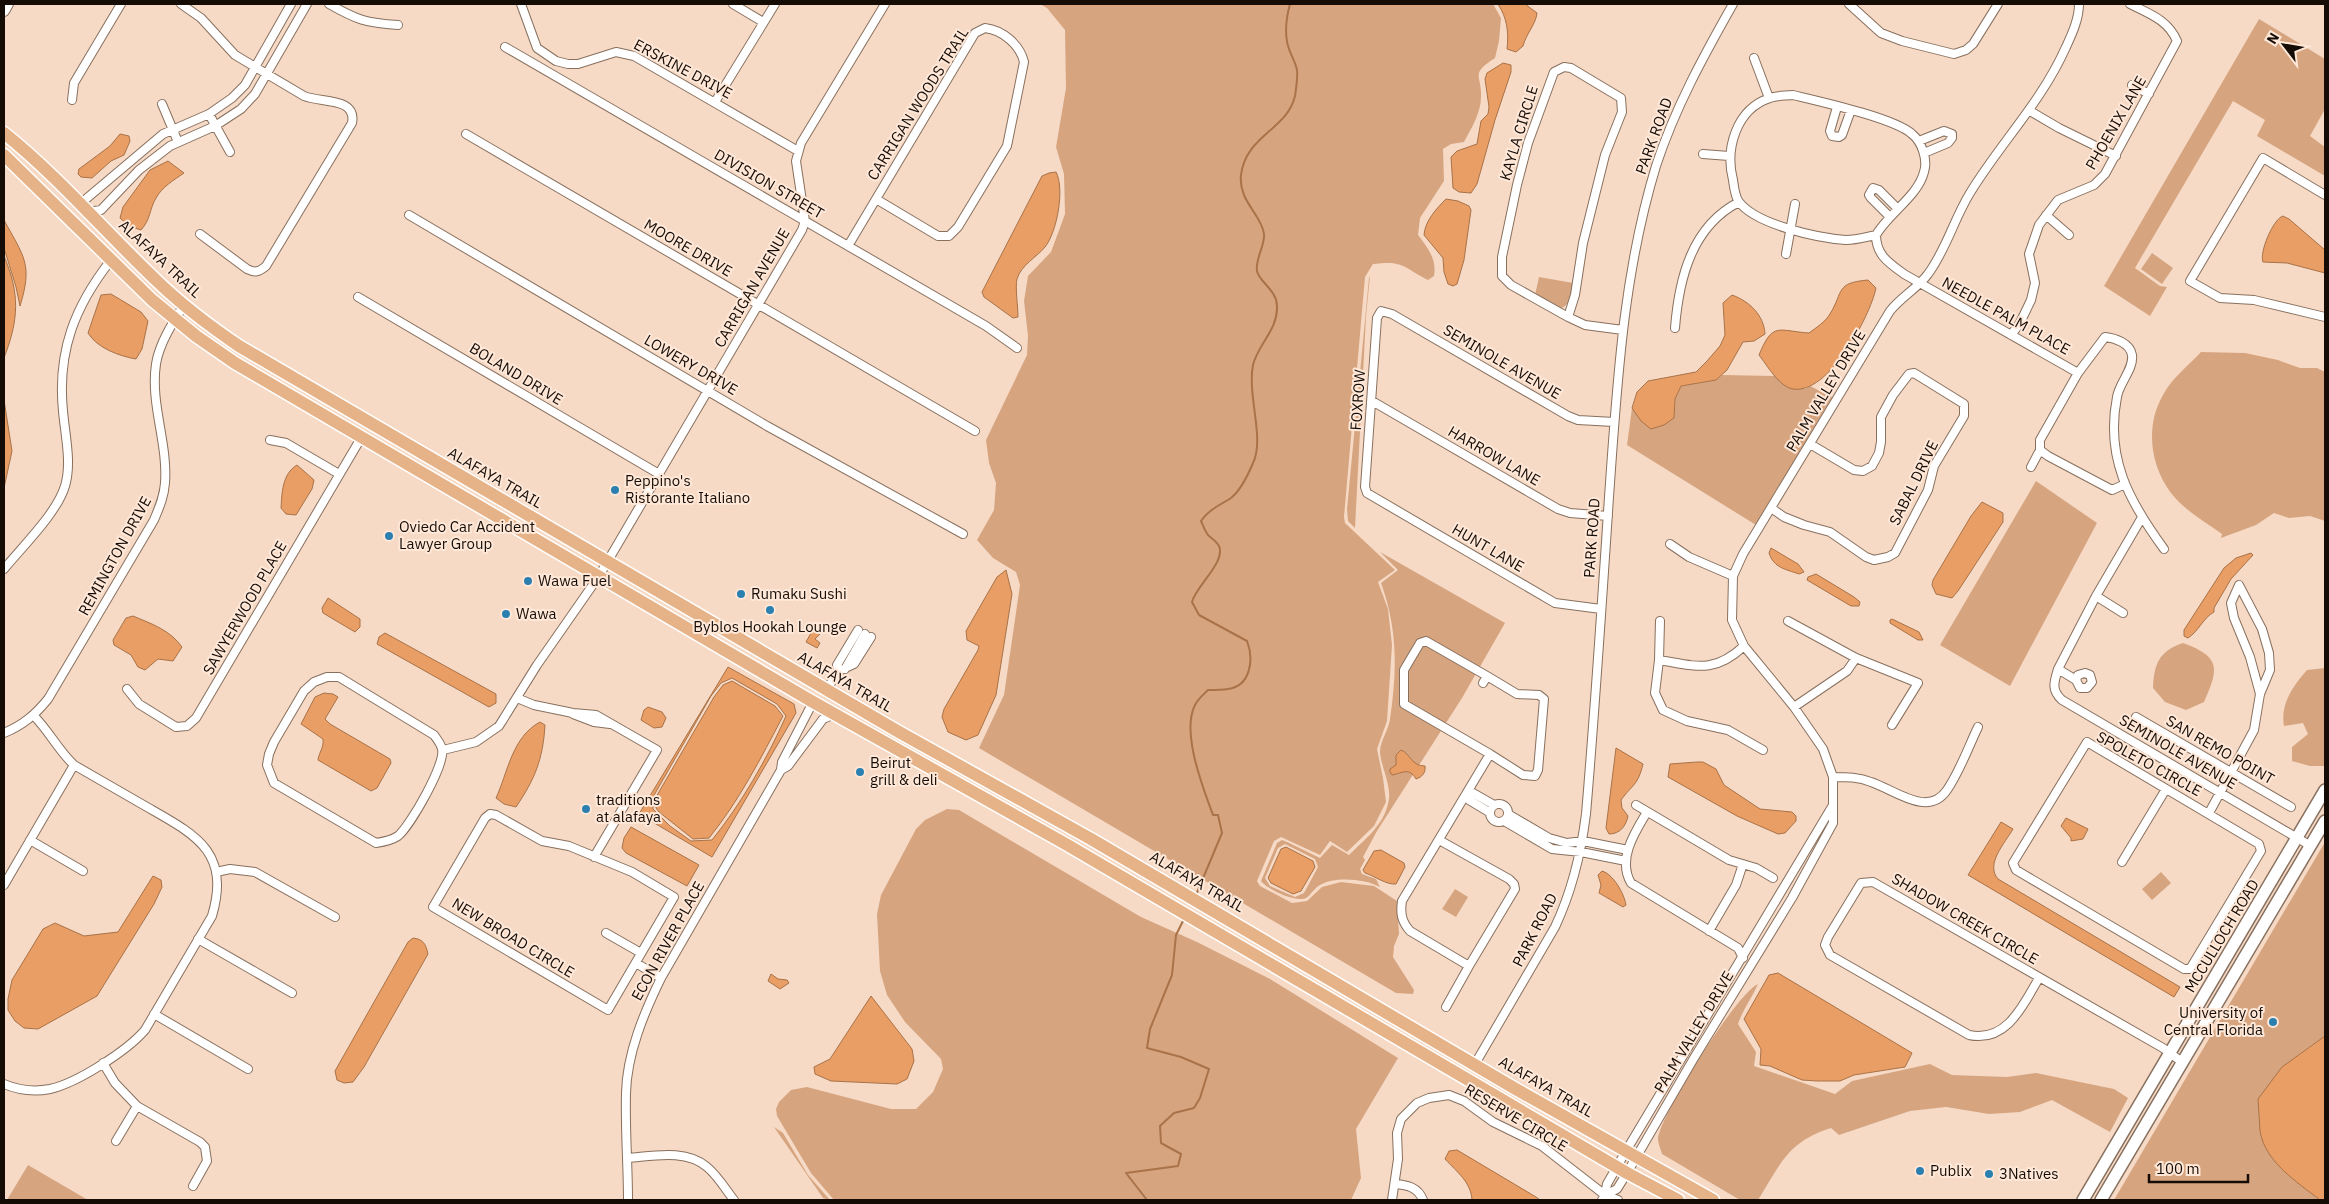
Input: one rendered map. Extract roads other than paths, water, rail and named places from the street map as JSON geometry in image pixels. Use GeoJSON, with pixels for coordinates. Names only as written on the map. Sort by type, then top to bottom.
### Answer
{"type":"FeatureCollection","features":[{"type":"Feature","properties":{"kind":"main road","name":"ALAFAYA TRAIL"},"geometry":{"type":"LineString","coordinates":[[4,133],[84,208],[159,283],[184,305],[240,346],[826,690],[1091,839],[1475,1064],[1713,1200]]}},
{"type":"Feature","properties":{"kind":"main road"},"geometry":{"type":"LineString","coordinates":[[6,157],[43,180],[76,211],[84,208]]}},
{"type":"Feature","properties":{"kind":"main road"},"geometry":{"type":"LineString","coordinates":[[6,157],[111,260],[175,319],[234,363],[813,702],[1064,842],[1622,1170],[1678,1200]]}},
{"type":"Feature","properties":{"kind":"main road"},"geometry":{"type":"LineString","coordinates":[[286,393],[325,406],[358,424],[372,424]]}},
{"type":"Feature","properties":{"kind":"main road"},"geometry":{"type":"LineString","coordinates":[[361,438],[382,440],[409,456],[447,468]]}},
{"type":"Feature","properties":{"kind":"main road"},"geometry":{"type":"LineString","coordinates":[[738,657],[779,671],[816,692],[826,690]]}},
{"type":"Feature","properties":{"kind":"main road"},"geometry":{"type":"LineString","coordinates":[[813,702],[833,704],[868,724],[899,732]]}},
{"type":"Feature","properties":{"kind":"main road","name":"MCCULLOCH ROAD"},"geometry":{"type":"LineString","coordinates":[[2083,1200],[2325,790]]}},
{"type":"Feature","properties":{"kind":"main road","name":"MCCULLOCH ROAD"},"geometry":{"type":"LineString","coordinates":[[2101,1200],[2325,821]]}},
{"type":"Feature","properties":{"kind":"main road"},"geometry":{"type":"LineString","coordinates":[[1064,842],[1083,844],[1091,839]]}},
{"type":"Feature","properties":{"kind":"main road"},"geometry":{"type":"LineString","coordinates":[[1274,965],[1285,960],[1298,960]]}},
{"type":"Feature","properties":{"kind":"main road"},"geometry":{"type":"LineString","coordinates":[[1388,1033],[1418,1041],[1457,1063],[1475,1064]]}},
{"type":"Feature","properties":{"kind":"street"},"geometry":{"type":"LineString","coordinates":[[4,11],[8,4]]}},
{"type":"Feature","properties":{"kind":"street"},"geometry":{"type":"LineString","coordinates":[[72,100],[74,83],[121,4]]}},
{"type":"Feature","properties":{"kind":"street"},"geometry":{"type":"LineString","coordinates":[[181,4],[201,18],[225,46],[267,75],[314,100],[343,104],[352,110],[352,123],[266,266],[259,272],[247,269],[200,234]]}},
{"type":"Feature","properties":{"kind":"street"},"geometry":{"type":"LineString","coordinates":[[84,208],[110,180],[163,134],[209,114],[232,98],[256,68],[291,4]]}},
{"type":"Feature","properties":{"kind":"street"},"geometry":{"type":"LineString","coordinates":[[84,208],[101,210],[139,170],[170,146],[215,126],[240,109],[255,94],[307,4]]}},
{"type":"Feature","properties":{"kind":"street"},"geometry":{"type":"LineString","coordinates":[[329,4],[354,19],[367,23],[398,25]]}},
{"type":"Feature","properties":{"kind":"street","name":"ERSKINE DRIVE"},"geometry":{"type":"LineString","coordinates":[[521,4],[537,48],[546,56],[568,64],[578,64],[604,54],[626,53],[798,150]]}},
{"type":"Feature","properties":{"kind":"street"},"geometry":{"type":"LineString","coordinates":[[733,4],[763,22]]}},
{"type":"Feature","properties":{"kind":"street"},"geometry":{"type":"LineString","coordinates":[[715,102],[775,4]]}},
{"type":"Feature","properties":{"kind":"street","name":"CARRIGAN AVENUE"},"geometry":{"type":"LineString","coordinates":[[442,750],[476,742],[499,726],[537,665],[599,576],[802,230],[805,221],[796,161],[798,150],[885,4]]}},
{"type":"Feature","properties":{"kind":"street"},"geometry":{"type":"LineString","coordinates":[[1849,4],[1881,33],[1902,41],[1954,54],[1966,50],[1973,44],[1998,4]]}},
{"type":"Feature","properties":{"kind":"street","name":"PALM VALLEY DRIVE"},"geometry":{"type":"LineString","coordinates":[[1631,1153],[1803,878],[1833,823],[1834,778],[1823,749],[1794,707],[1744,646],[1732,620],[1733,576],[1771,508],[1890,311],[1900,298],[1920,284],[1936,262],[1971,192],[2030,111],[2057,67],[2074,31],[2079,4]]}},
{"type":"Feature","properties":{"kind":"street","name":"PHOENIX LANE"},"geometry":{"type":"LineString","coordinates":[[2011,335],[2020,323],[2031,300],[2035,284],[2029,254],[2039,225],[2058,200],[2094,185],[2105,174],[2177,41],[2173,31],[2164,22],[2130,4]]}},
{"type":"Feature","properties":{"kind":"street","name":"PARK ROAD"},"geometry":{"type":"LineString","coordinates":[[1475,1064],[1555,927],[1567,899],[1581,852],[1622,330],[1633,258],[1656,166],[1683,95],[1732,6]]}},
{"type":"Feature","properties":{"kind":"street","name":"CARRIGAN WOODS TRAIL"},"geometry":{"type":"LineString","coordinates":[[848,246],[876,199],[975,33],[985,28],[991,29],[1015,43],[1021,50],[1024,62],[1011,134],[1007,146],[958,227],[948,236],[938,236],[876,199]]}},
{"type":"Feature","properties":{"kind":"street","name":"DIVISION STREET"},"geometry":{"type":"LineString","coordinates":[[505,47],[986,326],[1017,348]]}},
{"type":"Feature","properties":{"kind":"street"},"geometry":{"type":"LineString","coordinates":[[1754,58],[1769,98]]}},
{"type":"Feature","properties":{"kind":"street","name":"KAYLA CIRCLE"},"geometry":{"type":"LineString","coordinates":[[1568,317],[1575,295],[1583,243],[1605,155],[1622,112],[1621,98],[1571,68],[1564,67],[1554,72],[1528,143],[1502,257],[1502,276],[1511,285],[1568,317],[1585,325],[1622,330]]}},
{"type":"Feature","properties":{"kind":"street"},"geometry":{"type":"LineString","coordinates":[[2132,85],[2149,94]]}},
{"type":"Feature","properties":{"kind":"street"},"geometry":{"type":"LineString","coordinates":[[1793,95],[1837,107],[1900,125],[1919,141],[1924,153],[1925,172],[1909,198],[1889,216],[1876,236],[1848,240],[1791,229],[1765,222],[1739,202],[1731,173],[1729,156],[1736,128],[1743,117],[1769,98],[1793,95]]}},
{"type":"Feature","properties":{"kind":"street"},"geometry":{"type":"LineString","coordinates":[[162,104],[178,142]]}},
{"type":"Feature","properties":{"kind":"street"},"geometry":{"type":"LineString","coordinates":[[1837,107],[1830,126],[1832,136],[1839,137],[1842,135],[1851,110]]}},
{"type":"Feature","properties":{"kind":"street"},"geometry":{"type":"LineString","coordinates":[[2030,111],[2059,128],[2116,156]]}},
{"type":"Feature","properties":{"kind":"street"},"geometry":{"type":"LineString","coordinates":[[209,114],[230,152]]}},
{"type":"Feature","properties":{"kind":"street"},"geometry":{"type":"LineString","coordinates":[[1919,141],[1944,131],[1952,134],[1952,138],[1948,143],[1924,153]]}},
{"type":"Feature","properties":{"kind":"street","name":"MOORE DRIVE"},"geometry":{"type":"LineString","coordinates":[[466,134],[975,431]]}},
{"type":"Feature","properties":{"kind":"street"},"geometry":{"type":"LineString","coordinates":[[1703,154],[1729,156]]}},
{"type":"Feature","properties":{"kind":"street"},"geometry":{"type":"LineString","coordinates":[[2325,195],[2263,158],[2190,281],[2220,298],[2254,300],[2325,317]]}},
{"type":"Feature","properties":{"kind":"street"},"geometry":{"type":"LineString","coordinates":[[110,180],[120,190]]}},
{"type":"Feature","properties":{"kind":"street"},"geometry":{"type":"LineString","coordinates":[[1889,216],[1871,198],[1870,191],[1873,188],[1879,190],[1897,208]]}},
{"type":"Feature","properties":{"kind":"street"},"geometry":{"type":"LineString","coordinates":[[1675,328],[1677,303],[1684,268],[1703,232],[1717,216],[1739,202]]}},
{"type":"Feature","properties":{"kind":"street"},"geometry":{"type":"LineString","coordinates":[[1786,254],[1795,204]]}},
{"type":"Feature","properties":{"kind":"street","name":"LOWERY DRIVE"},"geometry":{"type":"LineString","coordinates":[[409,215],[830,462],[963,534]]}},
{"type":"Feature","properties":{"kind":"street"},"geometry":{"type":"LineString","coordinates":[[2046,215],[2069,235]]}},
{"type":"Feature","properties":{"kind":"street","name":"NEEDLE PALM PLACE"},"geometry":{"type":"LineString","coordinates":[[1876,236],[1876,247],[1887,261],[1904,274],[2078,373]]}},
{"type":"Feature","properties":{"kind":"street"},"geometry":{"type":"LineString","coordinates":[[4,569],[36,531],[65,486],[68,461],[61,390],[68,340],[91,286],[111,260]]}},
{"type":"Feature","properties":{"kind":"street","name":"BOLAND DRIVE"},"geometry":{"type":"LineString","coordinates":[[358,297],[659,474]]}},
{"type":"Feature","properties":{"kind":"street","name":"REMINGTON DRIVE"},"geometry":{"type":"LineString","coordinates":[[4,733],[21,726],[34,716],[53,690],[154,520],[162,501],[166,466],[154,381],[156,362],[175,319],[184,305]]}},
{"type":"Feature","properties":{"kind":"street","name":"FOXROW"},"geometry":{"type":"LineString","coordinates":[[1367,493],[1365,487],[1377,318],[1382,311]]}},
{"type":"Feature","properties":{"kind":"street","name":"SEMINOLE AVENUE"},"geometry":{"type":"LineString","coordinates":[[1382,311],[1392,314],[1568,416],[1578,420],[1614,422]]}},
{"type":"Feature","properties":{"kind":"street"},"geometry":{"type":"LineString","coordinates":[[2031,467],[2040,450],[2040,440],[2078,373],[2105,337],[2119,340],[2130,348],[2132,355],[2131,365],[2117,393],[2114,417],[2114,445],[2124,485],[2141,519],[2164,549]]}},
{"type":"Feature","properties":{"kind":"street","name":"SABAL DRIVE"},"geometry":{"type":"LineString","coordinates":[[1771,508],[1784,517],[1830,532],[1866,557],[1874,560],[1888,557],[1895,553],[1928,490],[1934,466],[1964,416],[1964,404],[1914,373],[1909,374],[1892,395],[1881,416],[1881,442],[1879,453],[1872,466],[1863,470],[1854,470],[1810,444]]}},
{"type":"Feature","properties":{"kind":"street","name":"HARROW LANE"},"geometry":{"type":"LineString","coordinates":[[1372,401],[1558,509],[1570,513],[1608,516]]}},
{"type":"Feature","properties":{"kind":"street","name":"SAWYERWOOD PLACE"},"geometry":{"type":"LineString","coordinates":[[128,690],[139,704],[176,727],[187,726],[196,718],[361,438]]}},
{"type":"Feature","properties":{"kind":"street"},"geometry":{"type":"LineString","coordinates":[[270,440],[286,443],[339,474]]}},
{"type":"Feature","properties":{"kind":"street"},"geometry":{"type":"LineString","coordinates":[[2040,450],[2112,490],[2124,485]]}},
{"type":"Feature","properties":{"kind":"street","name":"HUNT LANE"},"geometry":{"type":"LineString","coordinates":[[1367,493],[1555,603],[1601,609]]}},
{"type":"Feature","properties":{"kind":"street"},"geometry":{"type":"LineString","coordinates":[[2076,680],[2058,669],[2096,596],[2141,519]]}},
{"type":"Feature","properties":{"kind":"street"},"geometry":{"type":"LineString","coordinates":[[1670,544],[1690,556],[1733,576]]}},
{"type":"Feature","properties":{"kind":"street"},"geometry":{"type":"LineString","coordinates":[[2209,813],[2254,730],[2260,694],[2270,670],[2269,653],[2262,630],[2239,585],[2231,603],[2234,618],[2250,657],[2260,694]]}},
{"type":"Feature","properties":{"kind":"street"},"geometry":{"type":"LineString","coordinates":[[2096,596],[2123,613]]}},
{"type":"Feature","properties":{"kind":"street"},"geometry":{"type":"LineString","coordinates":[[1660,621],[1659,660],[1654,693],[1663,710],[1687,721],[1728,730],[1763,750]]}},
{"type":"Feature","properties":{"kind":"street"},"geometry":{"type":"LineString","coordinates":[[1788,622],[1856,658],[1918,683],[1892,725]]}},
{"type":"Feature","properties":{"kind":"street"},"geometry":{"type":"LineString","coordinates":[[826,690],[842,670],[865,634]]}},
{"type":"Feature","properties":{"kind":"street"},"geometry":{"type":"LineString","coordinates":[[1426,640],[1485,680],[1517,694],[1539,695],[1544,699],[1538,770],[1535,776],[1523,775],[1490,754],[1404,704],[1404,670],[1420,643],[1426,640]]}},
{"type":"Feature","properties":{"kind":"street"},"geometry":{"type":"LineString","coordinates":[[1659,660],[1710,666],[1724,662],[1744,646]]}},
{"type":"Feature","properties":{"kind":"street"},"geometry":{"type":"LineString","coordinates":[[1794,707],[1847,671],[1856,658]]}},
{"type":"Feature","properties":{"kind":"street","name":"SEMINOLE AVENUE"},"geometry":{"type":"LineString","coordinates":[[2058,669],[2053,688],[2062,700],[2311,846]]}},
{"type":"Feature","properties":{"kind":"street"},"geometry":{"type":"LineString","coordinates":[[327,677],[339,677],[434,735],[442,750],[439,769],[405,827],[398,836],[376,843],[274,783],[267,766],[268,754],[304,691],[314,682],[327,677]]}},
{"type":"Feature","properties":{"kind":"street"},"geometry":{"type":"LineString","coordinates":[[517,698],[534,705],[573,713],[596,715],[657,750],[594,857]]}},
{"type":"Feature","properties":{"kind":"street","name":"ECON RIVER PLACE"},"geometry":{"type":"LineString","coordinates":[[628,1200],[626,1092],[632,1052],[646,1009],[661,978],[780,770],[813,702]]}},
{"type":"Feature","properties":{"kind":"street","name":"ECON RIVER PLACE"},"geometry":{"type":"LineString","coordinates":[[780,770],[788,766],[822,719],[835,714]]}},
{"type":"Feature","properties":{"kind":"street"},"geometry":{"type":"LineString","coordinates":[[4,1084],[29,1091],[49,1089],[68,1083],[136,1040],[154,1014],[212,916],[217,900],[218,884],[212,858],[196,837],[74,764],[64,755],[52,736],[34,716]]}},
{"type":"Feature","properties":{"kind":"street","name":"SAN REMO POINT"},"geometry":{"type":"LineString","coordinates":[[2136,717],[2291,807]]}},
{"type":"Feature","properties":{"kind":"street"},"geometry":{"type":"LineString","coordinates":[[1834,778],[1856,777],[1916,801],[1932,802],[1948,789],[1978,727]]}},
{"type":"Feature","properties":{"kind":"street","name":"SPOLETO CIRCLE"},"geometry":{"type":"LineString","coordinates":[[2087,742],[2166,789],[2259,844],[2261,851],[2190,969],[2184,969],[2016,870],[2013,864],[2087,742]]}},
{"type":"Feature","properties":{"kind":"street"},"geometry":{"type":"LineString","coordinates":[[1469,966],[1410,932],[1402,918],[1402,902],[1490,754]]}},
{"type":"Feature","properties":{"kind":"street"},"geometry":{"type":"LineString","coordinates":[[4,885],[74,764]]}},
{"type":"Feature","properties":{"kind":"street"},"geometry":{"type":"LineString","coordinates":[[2122,862],[2166,789]]}},
{"type":"Feature","properties":{"kind":"street"},"geometry":{"type":"LineString","coordinates":[[1467,794],[1473,793],[1492,809],[1492,820],[1498,823],[1506,818]]}},
{"type":"Feature","properties":{"kind":"street"},"geometry":{"type":"LineString","coordinates":[[1492,809],[1502,805],[1507,809],[1506,818]]}},
{"type":"Feature","properties":{"kind":"street","name":"PALM VALLEY DRIVE"},"geometry":{"type":"LineString","coordinates":[[1604,1198],[1617,1189],[1622,1170],[1631,1153],[1794,873],[1823,819],[1833,805]]}},
{"type":"Feature","properties":{"kind":"street"},"geometry":{"type":"LineString","coordinates":[[1636,806],[1729,860],[1756,868],[1773,878]]}},
{"type":"Feature","properties":{"kind":"street"},"geometry":{"type":"LineString","coordinates":[[1647,812],[1635,831],[1628,850],[1626,861],[1627,876],[1630,883],[1738,948],[1743,958]]}},
{"type":"Feature","properties":{"kind":"street","name":"NEW BROAD CIRCLE"},"geometry":{"type":"LineString","coordinates":[[490,814],[496,815],[542,841],[569,846],[594,857],[632,872],[674,897],[608,1010],[433,906],[485,818],[490,814]]}},
{"type":"Feature","properties":{"kind":"street"},"geometry":{"type":"LineString","coordinates":[[1506,818],[1549,838],[1567,843],[1583,841],[1628,850]]}},
{"type":"Feature","properties":{"kind":"street"},"geometry":{"type":"LineString","coordinates":[[1506,818],[1552,849],[1581,852],[1626,861]]}},
{"type":"Feature","properties":{"kind":"street"},"geometry":{"type":"LineString","coordinates":[[30,840],[83,871]]}},
{"type":"Feature","properties":{"kind":"street"},"geometry":{"type":"LineString","coordinates":[[1439,840],[1509,879],[1516,889],[1446,1007]]}},
{"type":"Feature","properties":{"kind":"street"},"geometry":{"type":"LineString","coordinates":[[1602,856],[1604,845]]}},
{"type":"Feature","properties":{"kind":"street"},"geometry":{"type":"LineString","coordinates":[[1708,931],[1736,885],[1743,864]]}},
{"type":"Feature","properties":{"kind":"street"},"geometry":{"type":"LineString","coordinates":[[216,872],[230,869],[255,872],[335,917]]}},
{"type":"Feature","properties":{"kind":"street"},"geometry":{"type":"LineString","coordinates":[[1794,873],[1803,878]]}},
{"type":"Feature","properties":{"kind":"street","name":"SHADOW CREEK CIRCLE"},"geometry":{"type":"LineString","coordinates":[[2039,978],[2014,1018],[2006,1027],[1991,1036],[1978,1037],[1969,1035],[1830,955],[1825,945],[1861,883],[1873,882],[2170,1053],[2182,1062]]}},
{"type":"Feature","properties":{"kind":"street"},"geometry":{"type":"LineString","coordinates":[[606,933],[641,953]]}},
{"type":"Feature","properties":{"kind":"street"},"geometry":{"type":"LineString","coordinates":[[198,939],[292,993]]}},
{"type":"Feature","properties":{"kind":"street"},"geometry":{"type":"LineString","coordinates":[[636,963],[661,978]]}},
{"type":"Feature","properties":{"kind":"street"},"geometry":{"type":"LineString","coordinates":[[154,1014],[248,1069]]}},
{"type":"Feature","properties":{"kind":"street"},"geometry":{"type":"LineString","coordinates":[[103,1062],[124,1096],[137,1106],[200,1142],[206,1148],[207,1161],[193,1186]]}},
{"type":"Feature","properties":{"kind":"street","name":"RESERVE CIRCLE"},"geometry":{"type":"LineString","coordinates":[[1392,1200],[1398,1159],[1396,1133],[1401,1118],[1417,1103],[1429,1098],[1449,1095],[1464,1101],[1493,1122],[1542,1146],[1604,1198],[1618,1200]]}},
{"type":"Feature","properties":{"kind":"street"},"geometry":{"type":"LineString","coordinates":[[116,1141],[137,1106]]}},
{"type":"Feature","properties":{"kind":"street"},"geometry":{"type":"LineString","coordinates":[[628,1158],[666,1155],[685,1156],[696,1160],[708,1168],[734,1200]]}},
{"type":"Feature","properties":{"kind":"street"},"geometry":{"type":"LineString","coordinates":[[2095,1179],[2109,1188]]}},
{"type":"Feature","properties":{"kind":"street"},"geometry":{"type":"LineString","coordinates":[[1394,1184],[1411,1185],[1421,1195],[1423,1200]]}},
{"type":"Feature","properties":{"kind":"waterway"},"geometry":{"type":"LineString","coordinates":[[1196,895],[1222,833],[1218,815],[1213,815],[1195,760],[1190,730],[1191,716],[1196,703],[1208,690],[1228,689],[1242,683],[1249,671],[1250,656],[1247,641],[1199,615],[1192,602],[1215,567],[1220,552],[1219,546],[1208,535],[1201,521],[1238,491],[1249,472],[1256,453],[1257,429],[1252,390],[1253,365],[1259,350],[1271,330],[1277,306],[1274,295],[1258,275],[1257,262],[1264,234],[1259,220],[1243,193],[1241,175],[1244,162],[1250,151],[1284,117],[1291,108],[1295,96],[1297,70],[1286,37],[1290,4]]}},
{"type":"Feature","properties":{"kind":"waterway"},"geometry":{"type":"LineString","coordinates":[[1147,1200],[1126,1173],[1178,1166],[1181,1154],[1161,1143],[1160,1126],[1174,1113],[1194,1108],[1200,1098],[1209,1069],[1181,1057],[1147,1048],[1150,1029],[1172,975],[1176,935],[1184,919]]}},
{"type":"Feature","properties":{"kind":"place","name":"Peppino's Ristorante Italiano"},"geometry":{"type":"Point","coordinates":[615,490]}},
{"type":"Feature","properties":{"kind":"place","name":"Oviedo Car Accident Lawyer Group"},"geometry":{"type":"Point","coordinates":[389,536]}},
{"type":"Feature","properties":{"kind":"place","name":"Wawa Fuel"},"geometry":{"type":"Point","coordinates":[528,581]}},
{"type":"Feature","properties":{"kind":"place","name":"Rumaku Sushi"},"geometry":{"type":"Point","coordinates":[741,594]}},
{"type":"Feature","properties":{"kind":"place","name":"Byblos Hookah Lounge"},"geometry":{"type":"Point","coordinates":[770,610]}},
{"type":"Feature","properties":{"kind":"place","name":"Wawa"},"geometry":{"type":"Point","coordinates":[506,614]}},
{"type":"Feature","properties":{"kind":"place","name":"Beirut grill & deli"},"geometry":{"type":"Point","coordinates":[860,772]}},
{"type":"Feature","properties":{"kind":"place","name":"traditions at alafaya"},"geometry":{"type":"Point","coordinates":[586,809]}},
{"type":"Feature","properties":{"kind":"place","name":"University of Central Florida"},"geometry":{"type":"Point","coordinates":[2273,1022]}},
{"type":"Feature","properties":{"kind":"place","name":"Publix"},"geometry":{"type":"Point","coordinates":[1920,1171]}},
{"type":"Feature","properties":{"kind":"place","name":"3Natives"},"geometry":{"type":"Point","coordinates":[1989,1174]}}]}
